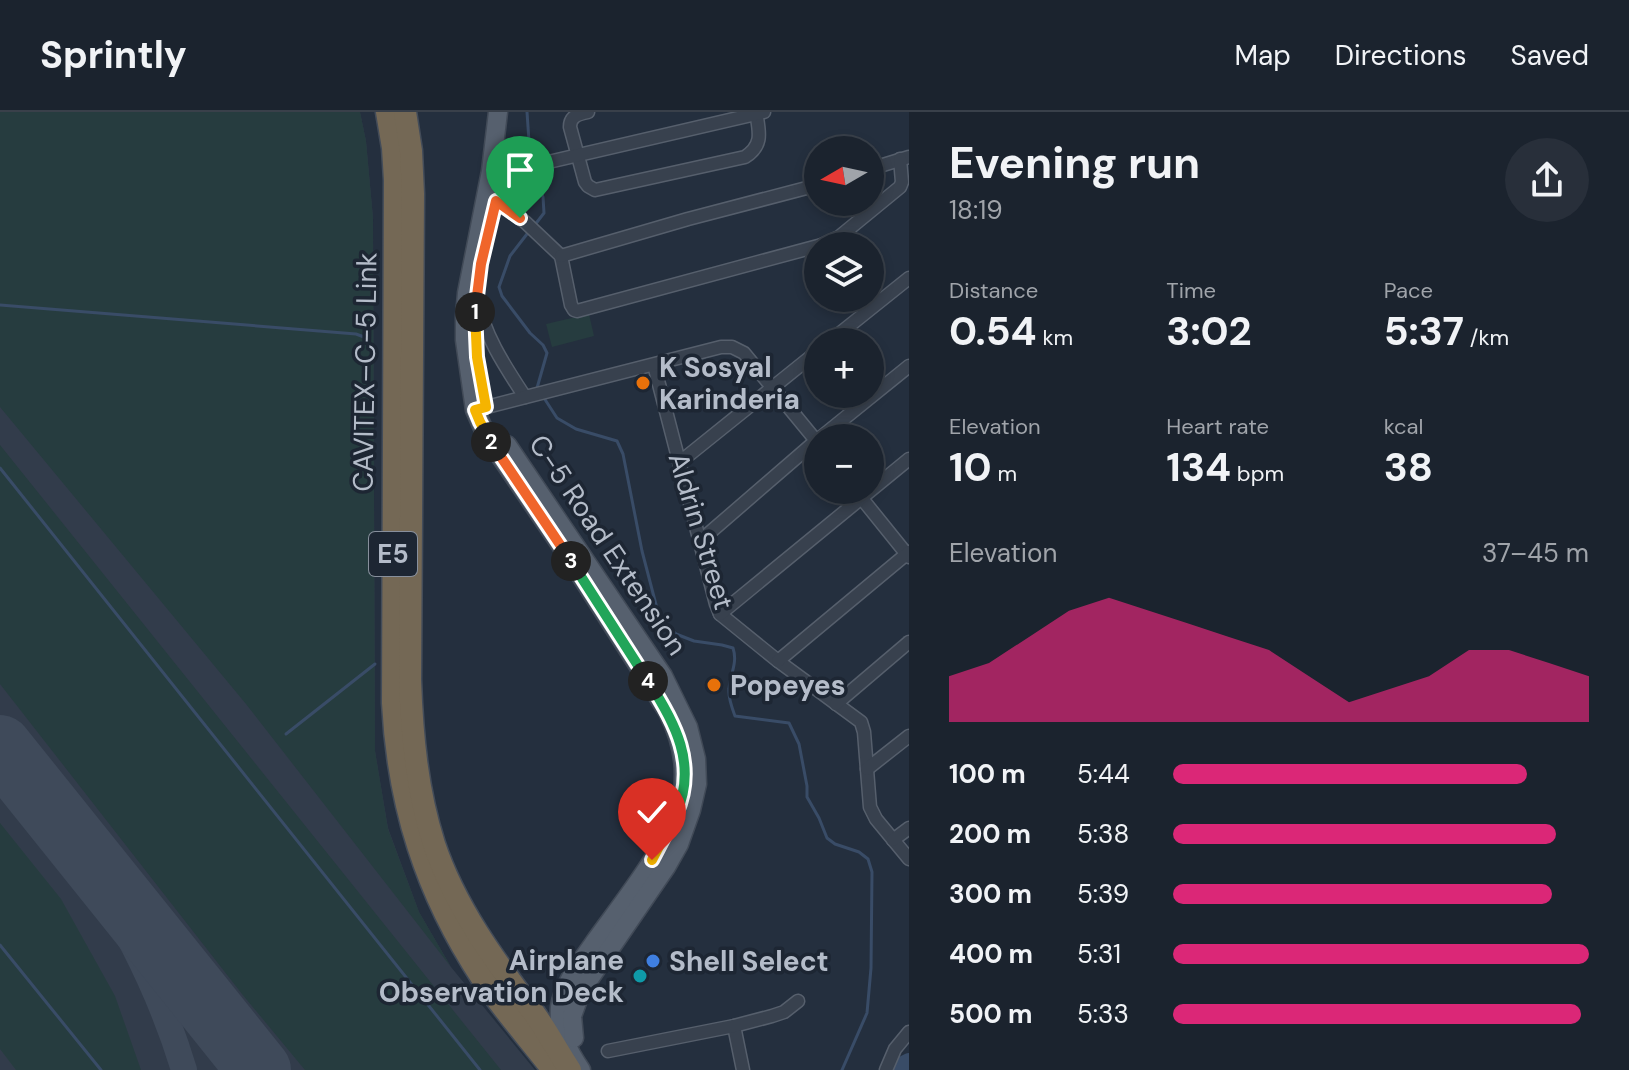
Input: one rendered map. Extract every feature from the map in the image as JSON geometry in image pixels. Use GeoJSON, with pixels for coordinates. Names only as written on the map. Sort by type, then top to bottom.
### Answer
{"type":"FeatureCollection","features":[{"type":"Feature","properties":{"kind":"highway","name":"CAVITEX–C-5 Link"},"geometry":{"type":"LineString","coordinates":[[387,112],[395,180],[393,703],[401,779],[411,827],[437,895],[483,979],[553,1070]]}},
{"type":"Feature","properties":{"kind":"highway","name":"CAVITEX–C-5 Link"},"geometry":{"type":"LineString","coordinates":[[405,112],[413,169],[414,215],[410,680],[419,781],[435,845],[460,902],[501,969],[535,1014],[570,1070]]}},
{"type":"Feature","properties":{"kind":"main road","name":"C-5 Road Extension"},"geometry":{"type":"LineString","coordinates":[[498,112],[491,171],[465,317],[467,354],[486,435],[668,712],[676,729],[684,762],[684,782],[679,808],[673,820],[652,860],[580,962],[562,997],[561,1030],[570,1054],[581,1070]]}},
{"type":"Feature","properties":{"kind":"main road","name":"C-5 Road Extension"},"geometry":{"type":"LineString","coordinates":[[508,112],[501,173],[476,296],[481,408],[663,676],[688,727],[696,759],[697,784],[679,844],[585,984],[574,1008],[574,1038],[588,1070]]}},
{"type":"Feature","properties":{"kind":"street"},"geometry":{"type":"LineString","coordinates":[[501,173],[578,156],[759,112],[760,137],[756,149],[745,157],[595,190],[585,182],[578,156],[570,127],[571,120],[588,112]]}},
{"type":"Feature","properties":{"kind":"street"},"geometry":{"type":"LineString","coordinates":[[845,232],[900,187],[904,158],[884,164]]}},
{"type":"Feature","properties":{"kind":"street"},"geometry":{"type":"LineString","coordinates":[[561,256],[804,189]]}},
{"type":"Feature","properties":{"kind":"street"},"geometry":{"type":"LineString","coordinates":[[496,201],[525,222],[561,256],[571,305],[577,311],[804,250]]}},
{"type":"Feature","properties":{"kind":"street"},"geometry":{"type":"LineString","coordinates":[[846,328],[909,278]]}},
{"type":"Feature","properties":{"kind":"street"},"geometry":{"type":"LineString","coordinates":[[476,296],[486,332],[525,397]]}},
{"type":"Feature","properties":{"kind":"street"},"geometry":{"type":"LineString","coordinates":[[481,408],[721,347],[732,347],[744,353],[804,424]]}},
{"type":"Feature","properties":{"kind":"street"},"geometry":{"type":"LineString","coordinates":[[680,462],[804,362]]}},
{"type":"Feature","properties":{"kind":"street","name":"Aldrin Street"},"geometry":{"type":"LineString","coordinates":[[654,365],[720,614],[862,725],[870,807],[876,819],[909,859]]}},
{"type":"Feature","properties":{"kind":"street"},"geometry":{"type":"LineString","coordinates":[[838,424],[909,366]]}},
{"type":"Feature","properties":{"kind":"street"},"geometry":{"type":"LineString","coordinates":[[700,541],[804,452]]}},
{"type":"Feature","properties":{"kind":"street"},"geometry":{"type":"LineString","coordinates":[[884,476],[909,459]]}},
{"type":"Feature","properties":{"kind":"street"},"geometry":{"type":"LineString","coordinates":[[720,614],[847,504]]}},
{"type":"Feature","properties":{"kind":"street"},"geometry":{"type":"LineString","coordinates":[[778,661],[908,554],[867,504]]}},
{"type":"Feature","properties":{"kind":"street"},"geometry":{"type":"LineString","coordinates":[[836,704],[909,642]]}},
{"type":"Feature","properties":{"kind":"street"},"geometry":{"type":"LineString","coordinates":[[867,769],[909,736]]}},
{"type":"Feature","properties":{"kind":"street"},"geometry":{"type":"LineString","coordinates":[[893,840],[909,828]]}},
{"type":"Feature","properties":{"kind":"street"},"geometry":{"type":"LineString","coordinates":[[608,1051],[734,1026],[784,1012],[798,1001]]}},
{"type":"Feature","properties":{"kind":"street"},"geometry":{"type":"LineString","coordinates":[[734,1026],[743,1070]]}},
{"type":"Feature","properties":{"kind":"street"},"geometry":{"type":"LineString","coordinates":[[886,1070],[895,1049],[909,1032]]}},
{"type":"Feature","properties":{"kind":"shaded area"},"geometry":{"type":"Polygon","coordinates":[[[0,112],[360,112],[366,141],[373,218],[375,751],[388,828],[419,912],[451,967],[535,1070],[0,1070],[0,112]]]}},
{"type":"Feature","properties":{"kind":"green space"},"geometry":{"type":"Polygon","coordinates":[[[0,112],[360,112],[366,141],[373,218],[375,751],[388,829],[419,912],[451,967],[246,704],[0,407],[0,112]]]}},
{"type":"Feature","properties":{"kind":"green space"},"geometry":{"type":"Polygon","coordinates":[[[589,314],[594,336],[552,347],[546,324],[589,314]]]}},
{"type":"Feature","properties":{"kind":"green space"},"geometry":{"type":"Polygon","coordinates":[[[0,445],[501,1070],[305,1070],[242,994],[0,684],[0,445]]]}},
{"type":"Feature","properties":{"kind":"green space"},"geometry":{"type":"Polygon","coordinates":[[[0,823],[61,899],[115,996],[141,1070],[16,1070],[0,1049],[0,823]]]}},
{"type":"Feature","properties":{"kind":"waterway"},"geometry":{"type":"LineString","coordinates":[[527,112],[530,156]]}},
{"type":"Feature","properties":{"kind":"waterway"},"geometry":{"type":"LineString","coordinates":[[534,175],[543,197],[544,213],[534,226]]}},
{"type":"Feature","properties":{"kind":"waterway"},"geometry":{"type":"LineString","coordinates":[[527,234],[510,256],[499,287],[502,296],[547,353],[537,388]]}},
{"type":"Feature","properties":{"kind":"waterway"},"geometry":{"type":"LineString","coordinates":[[0,305],[364,337]]}},
{"type":"Feature","properties":{"kind":"waterway"},"geometry":{"type":"LineString","coordinates":[[544,398],[557,418],[576,429],[617,441],[623,454],[642,551],[660,620],[676,634],[694,641],[733,648],[734,664],[729,692],[735,716],[789,723],[799,744],[807,797],[827,838],[868,859],[872,872],[871,968],[867,1013],[842,1070]]}},
{"type":"Feature","properties":{"kind":"waterway"},"geometry":{"type":"LineString","coordinates":[[0,468],[480,1070]]}},
{"type":"Feature","properties":{"kind":"waterway"},"geometry":{"type":"LineString","coordinates":[[286,734],[375,664]]}},
{"type":"Feature","properties":{"kind":"waterway"},"geometry":{"type":"LineString","coordinates":[[0,945],[101,1070]]}},
{"type":"Feature","properties":{"kind":"waterway"},"geometry":{"type":"LineString","coordinates":[[898,1070],[909,1062]]}},
{"type":"Feature","properties":{"kind":"taxiway"},"geometry":{"type":"LineString","coordinates":[[68,832],[103,889],[149,977],[184,1070]]}},
{"type":"Feature","properties":{"kind":"runway"},"geometry":{"type":"LineString","coordinates":[[0,747],[259,1070]]}},
{"type":"Feature","properties":{"kind":"place","name":"K Sosyal Karinderia"},"geometry":{"type":"Point","coordinates":[643,383]}},
{"type":"Feature","properties":{"kind":"place","name":"Popeyes"},"geometry":{"type":"Point","coordinates":[714,685]}},
{"type":"Feature","properties":{"kind":"place","name":"Shell Select"},"geometry":{"type":"Point","coordinates":[653,961]}},
{"type":"Feature","properties":{"kind":"place","name":"Airplane Observation Deck"},"geometry":{"type":"Point","coordinates":[640,976]}},
{"type":"Feature","properties":{"kind":"route"},"geometry":{"type":"LineString","coordinates":[[520,218],[496,201],[476,296],[477,357],[486,407],[475,410],[486,435],[571,560],[676,729],[684,762],[684,782],[679,808],[652,860]]}}]}
